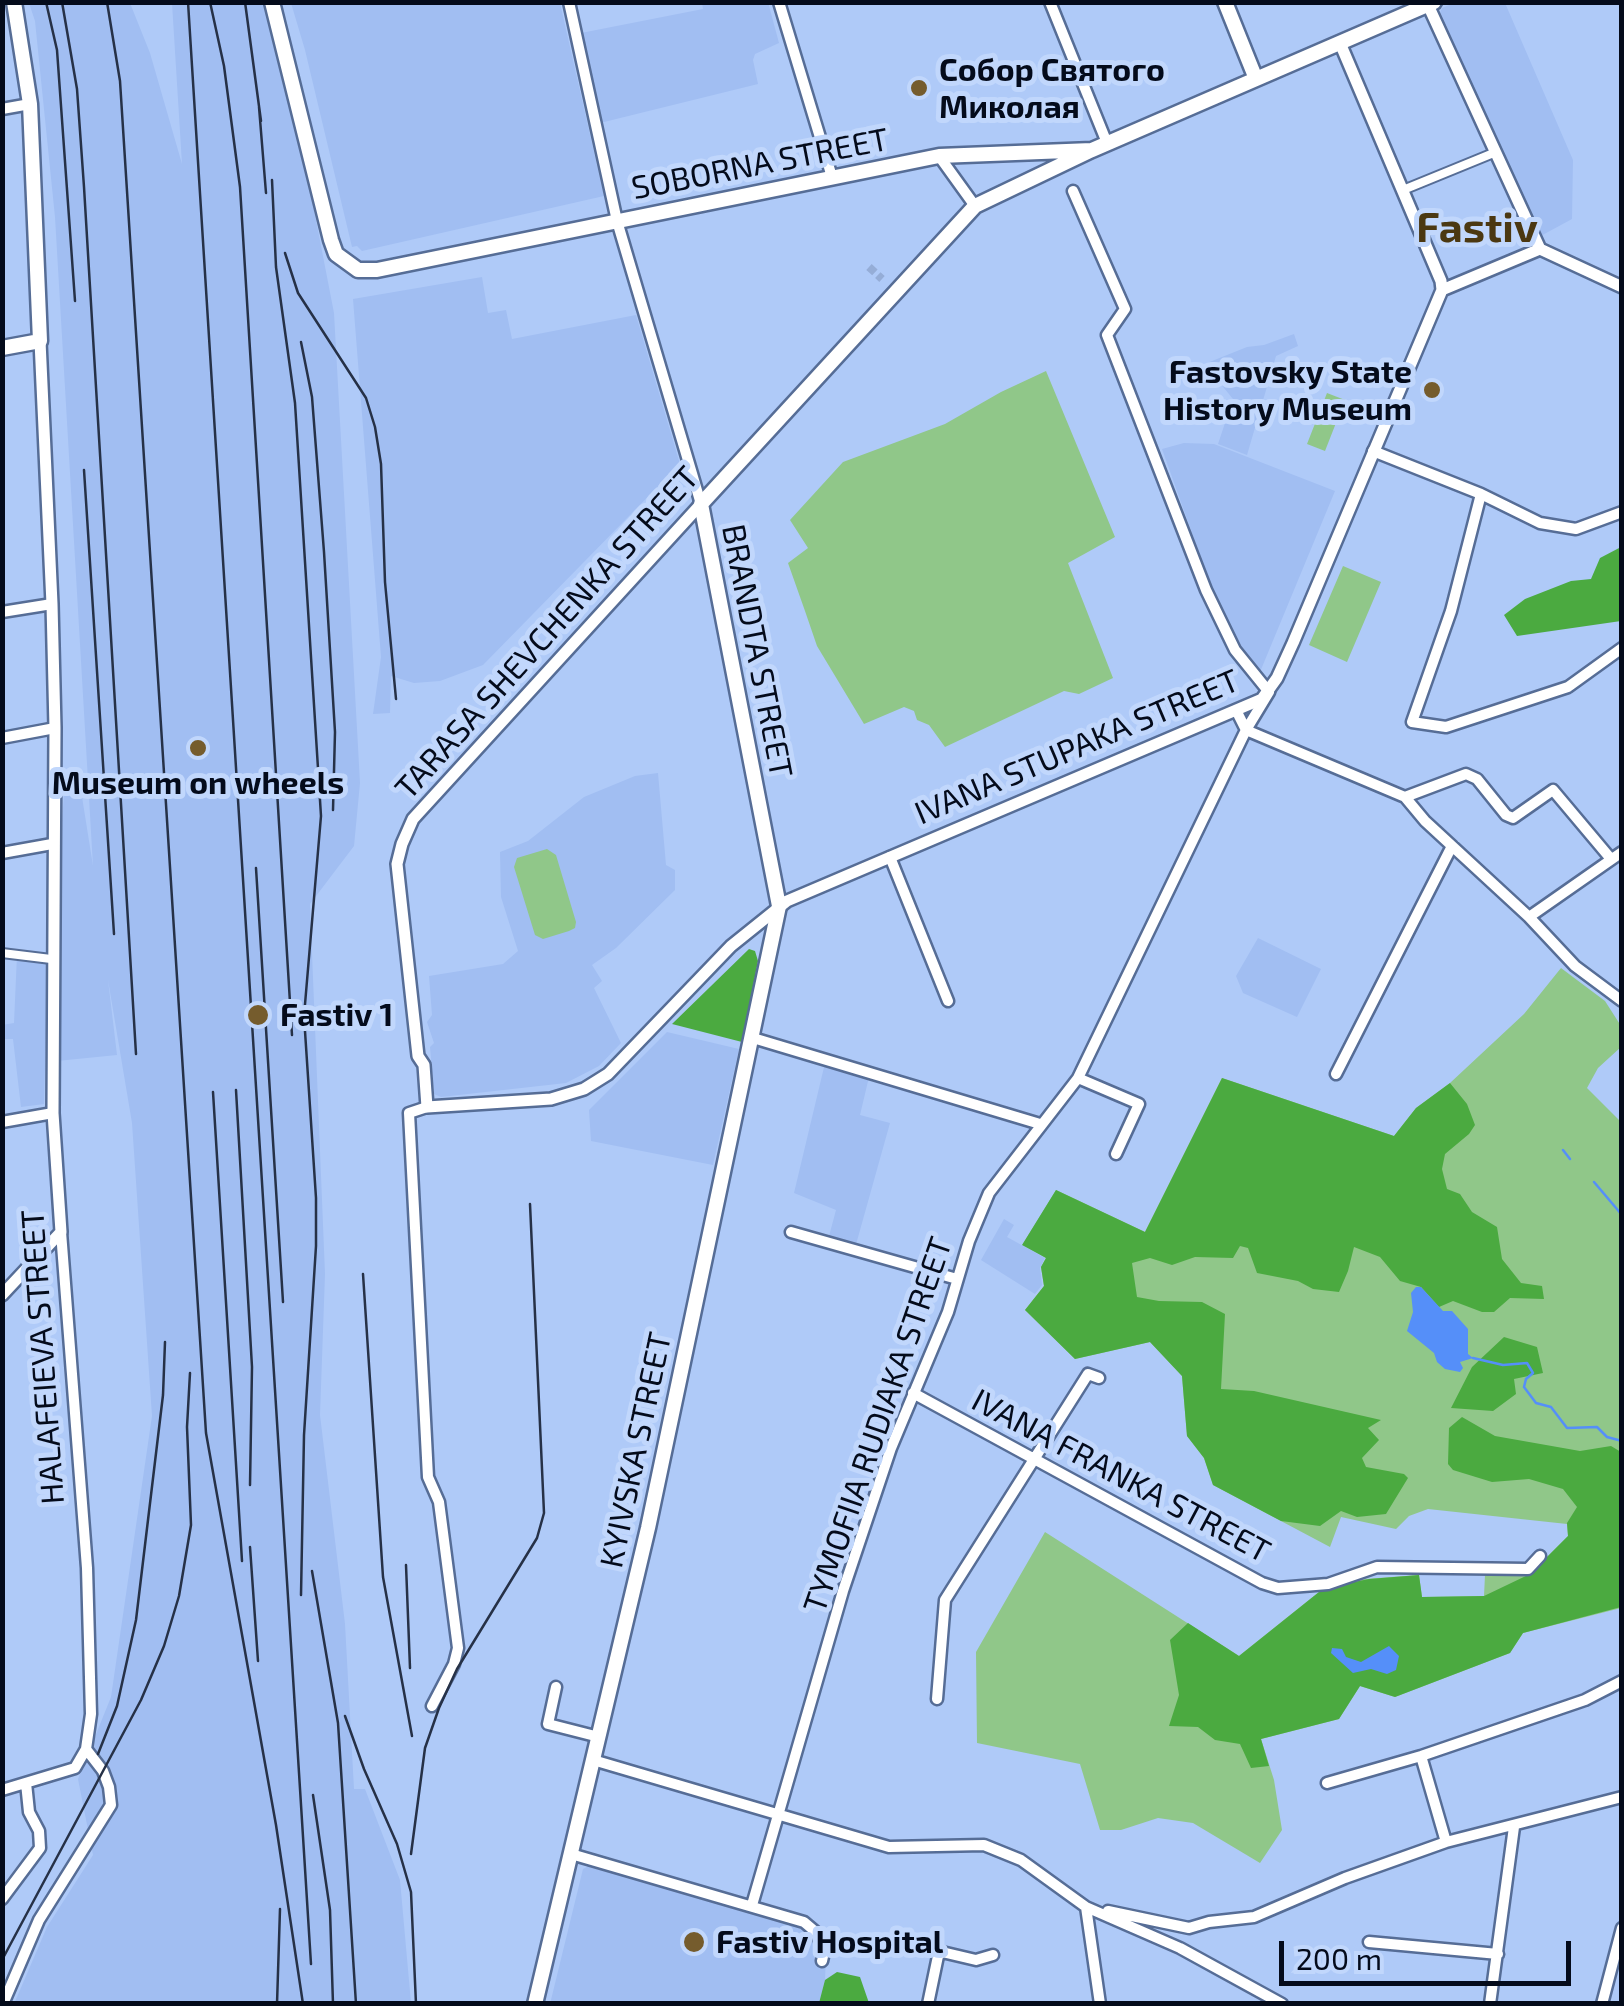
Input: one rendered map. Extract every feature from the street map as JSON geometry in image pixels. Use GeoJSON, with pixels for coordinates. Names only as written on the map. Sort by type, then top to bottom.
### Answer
{"type":"FeatureCollection","features":[{"type":"Feature","properties":{"kind":"main road","name":"HALAFEIEVA STREET"},"geometry":{"type":"LineString","coordinates":[[14,2],[30,104],[40,341]]}},
{"type":"Feature","properties":{"kind":"main road","name":"SOBORNA STREET"},"geometry":{"type":"LineString","coordinates":[[272,2],[331,240],[336,254],[358,270],[377,270],[939,156],[1092,150],[1340,43],[1405,8],[1431,4]]}},
{"type":"Feature","properties":{"kind":"main road"},"geometry":{"type":"LineString","coordinates":[[1226,2],[1256,79]]}},
{"type":"Feature","properties":{"kind":"main road"},"geometry":{"type":"LineString","coordinates":[[975,206],[1092,150]]}},
{"type":"Feature","properties":{"kind":"main road","name":"TARASA SHEVCHENKA STREET"},"geometry":{"type":"LineString","coordinates":[[701,504],[975,206]]}},
{"type":"Feature","properties":{"kind":"main road"},"geometry":{"type":"LineString","coordinates":[[2,348],[40,341]]}},
{"type":"Feature","properties":{"kind":"main road","name":"BRANDTA STREET"},"geometry":{"type":"LineString","coordinates":[[701,504],[780,906]]}},
{"type":"Feature","properties":{"kind":"main road","name":"KYIVSKA STREET"},"geometry":{"type":"LineString","coordinates":[[535,2004],[648,1528],[780,906]]}},
{"type":"Feature","properties":{"kind":"street","name":"BRANDTA STREET"},"geometry":{"type":"LineString","coordinates":[[569,2],[617,221],[701,504]]}},
{"type":"Feature","properties":{"kind":"street"},"geometry":{"type":"LineString","coordinates":[[778,2],[832,177]]}},
{"type":"Feature","properties":{"kind":"street"},"geometry":{"type":"LineString","coordinates":[[1050,2],[1106,144]]}},
{"type":"Feature","properties":{"kind":"street"},"geometry":{"type":"LineString","coordinates":[[1431,4],[1540,249],[1622,287]]}},
{"type":"Feature","properties":{"kind":"street"},"geometry":{"type":"LineString","coordinates":[[1340,43],[1442,290],[1540,249]]}},
{"type":"Feature","properties":{"kind":"street"},"geometry":{"type":"LineString","coordinates":[[2,109],[30,104]]}},
{"type":"Feature","properties":{"kind":"street"},"geometry":{"type":"LineString","coordinates":[[1403,190],[1496,152]]}},
{"type":"Feature","properties":{"kind":"street"},"geometry":{"type":"LineString","coordinates":[[939,156],[975,206]]}},
{"type":"Feature","properties":{"kind":"street"},"geometry":{"type":"LineString","coordinates":[[1073,190],[1126,309],[1107,335],[1206,590],[1235,650],[1270,692]]}},
{"type":"Feature","properties":{"kind":"street","name":"IVANA STUPAKA STREET"},"geometry":{"type":"LineString","coordinates":[[427,1107],[551,1099],[584,1089],[608,1074],[731,946],[780,906],[1237,712],[1270,692],[1442,290]]}},
{"type":"Feature","properties":{"kind":"street","name":"HALAFEIEVA STREET"},"geometry":{"type":"LineString","coordinates":[[40,341],[55,728],[52,1113],[87,1568],[91,1714],[86,1749]]}},
{"type":"Feature","properties":{"kind":"street"},"geometry":{"type":"LineString","coordinates":[[1373,451],[1481,494],[1540,523],[1576,529],[1622,512]]}},
{"type":"Feature","properties":{"kind":"street"},"geometry":{"type":"LineString","coordinates":[[1481,494],[1451,611],[1412,722],[1446,727],[1568,687],[1622,648]]}},
{"type":"Feature","properties":{"kind":"street","name":"TARASA SHEVCHENKA STREET"},"geometry":{"type":"LineString","coordinates":[[427,1107],[397,864],[413,819],[701,504]]}},
{"type":"Feature","properties":{"kind":"street"},"geometry":{"type":"LineString","coordinates":[[2,612],[52,604]]}},
{"type":"Feature","properties":{"kind":"street","name":"TYMOFIIA RUDIAKA STREET"},"geometry":{"type":"LineString","coordinates":[[752,1905],[843,1590],[989,1193],[1078,1078],[1246,730],[1270,692]]}},
{"type":"Feature","properties":{"kind":"street"},"geometry":{"type":"LineString","coordinates":[[1237,712],[1246,730],[1406,797],[1575,966],[1622,1001]]}},
{"type":"Feature","properties":{"kind":"street"},"geometry":{"type":"LineString","coordinates":[[2,738],[55,728]]}},
{"type":"Feature","properties":{"kind":"street"},"geometry":{"type":"LineString","coordinates":[[1406,797],[1466,774],[1477,779],[1506,815],[1513,818],[1554,790],[1616,855],[1529,916]]}},
{"type":"Feature","properties":{"kind":"street"},"geometry":{"type":"LineString","coordinates":[[2,853],[52,844]]}},
{"type":"Feature","properties":{"kind":"street"},"geometry":{"type":"LineString","coordinates":[[1336,1074],[1452,846]]}},
{"type":"Feature","properties":{"kind":"street"},"geometry":{"type":"LineString","coordinates":[[890,857],[948,1001]]}},
{"type":"Feature","properties":{"kind":"street"},"geometry":{"type":"LineString","coordinates":[[2,953],[52,959]]}},
{"type":"Feature","properties":{"kind":"street"},"geometry":{"type":"LineString","coordinates":[[754,1038],[1040,1124]]}},
{"type":"Feature","properties":{"kind":"street"},"geometry":{"type":"LineString","coordinates":[[1078,1078],[1139,1104],[1116,1154]]}},
{"type":"Feature","properties":{"kind":"street"},"geometry":{"type":"LineString","coordinates":[[427,1107],[408,1113],[428,1477],[439,1502],[458,1648],[432,1706]]}},
{"type":"Feature","properties":{"kind":"street"},"geometry":{"type":"LineString","coordinates":[[2,1122],[52,1113]]}},
{"type":"Feature","properties":{"kind":"street"},"geometry":{"type":"LineString","coordinates":[[2,1295],[61,1232]]}},
{"type":"Feature","properties":{"kind":"street"},"geometry":{"type":"LineString","coordinates":[[791,1232],[957,1279]]}},
{"type":"Feature","properties":{"kind":"street"},"geometry":{"type":"LineString","coordinates":[[937,1699],[945,1600],[1088,1374],[1099,1378]]}},
{"type":"Feature","properties":{"kind":"street","name":"IVANA FRANKA STREET"},"geometry":{"type":"LineString","coordinates":[[913,1393],[1262,1583],[1278,1588],[1328,1584],[1378,1567],[1528,1569],[1540,1556]]}},
{"type":"Feature","properties":{"kind":"street"},"geometry":{"type":"LineString","coordinates":[[1327,1783],[1421,1756],[1585,1700],[1622,1680]]}},
{"type":"Feature","properties":{"kind":"street"},"geometry":{"type":"LineString","coordinates":[[556,1687],[548,1724],[599,1738]]}},
{"type":"Feature","properties":{"kind":"street"},"geometry":{"type":"LineString","coordinates":[[2,1790],[75,1768],[86,1749],[103,1771],[111,1805],[39,1920],[3,2004]]}},
{"type":"Feature","properties":{"kind":"street"},"geometry":{"type":"LineString","coordinates":[[1421,1756],[1446,1842]]}},
{"type":"Feature","properties":{"kind":"street"},"geometry":{"type":"LineString","coordinates":[[593,1760],[889,1847],[984,1845],[1021,1860],[1086,1907],[1180,1948],[1282,2004]]}},
{"type":"Feature","properties":{"kind":"street"},"geometry":{"type":"LineString","coordinates":[[2,1899],[40,1848],[39,1831],[28,1812],[26,1783]]}},
{"type":"Feature","properties":{"kind":"street"},"geometry":{"type":"LineString","coordinates":[[1086,1907],[1190,1928],[1254,1916],[1344,1878],[1446,1842],[1622,1797]]}},
{"type":"Feature","properties":{"kind":"street"},"geometry":{"type":"LineString","coordinates":[[1490,2004],[1514,1826]]}},
{"type":"Feature","properties":{"kind":"street"},"geometry":{"type":"LineString","coordinates":[[570,1854],[804,1922],[817,1932],[824,1952],[822,1961]]}},
{"type":"Feature","properties":{"kind":"street"},"geometry":{"type":"LineString","coordinates":[[1086,1907],[1100,2004]]}},
{"type":"Feature","properties":{"kind":"street"},"geometry":{"type":"LineString","coordinates":[[1180,1948],[1190,1928]]}},
{"type":"Feature","properties":{"kind":"street"},"geometry":{"type":"LineString","coordinates":[[1602,2004],[1622,1928]]}},
{"type":"Feature","properties":{"kind":"street"},"geometry":{"type":"LineString","coordinates":[[1369,1942],[1498,1954]]}},
{"type":"Feature","properties":{"kind":"street"},"geometry":{"type":"LineString","coordinates":[[928,2004],[942,1952],[976,1960],[993,1955]]}},
{"type":"Feature","properties":{"kind":"shaded area"},"geometry":{"type":"Polygon","coordinates":[[[768,2],[779,43],[755,54],[758,84],[600,123],[581,33],[703,9],[702,3],[768,2]]]}},
{"type":"Feature","properties":{"kind":"shaded area"},"geometry":{"type":"Polygon","coordinates":[[[29,3],[130,3],[150,53],[182,164],[172,3],[274,3],[334,313],[360,783],[354,846],[310,904],[325,1274],[320,1415],[345,1624],[354,1789],[365,1789],[400,1880],[411,2003],[14,2004],[47,1927],[93,1855],[78,1779],[111,1697],[152,1416],[132,1123],[108,980],[117,1055],[57,1061],[60,846],[65,782],[79,778],[93,866],[55,217],[35,21],[29,3]]]}},
{"type":"Feature","properties":{"kind":"shaded area"},"geometry":{"type":"Polygon","coordinates":[[[291,3],[560,3],[604,196],[362,251],[352,247],[291,3]]]}},
{"type":"Feature","properties":{"kind":"shaded area"},"geometry":{"type":"Polygon","coordinates":[[[1454,3],[1505,3],[1573,160],[1572,219],[1537,238],[1438,18],[1442,8],[1454,3]]]}},
{"type":"Feature","properties":{"kind":"shaded area"},"geometry":{"type":"Polygon","coordinates":[[[482,277],[488,313],[506,310],[512,339],[636,315],[680,464],[483,665],[440,681],[414,683],[391,676],[390,713],[373,714],[381,657],[353,299],[482,277]]]}},
{"type":"Feature","properties":{"kind":"shaded area"},"geometry":{"type":"Polygon","coordinates":[[[1294,334],[1298,346],[1276,356],[1247,455],[1218,444],[1233,399],[1215,377],[1204,382],[1197,367],[1294,334]]]}},
{"type":"Feature","properties":{"kind":"shaded area"},"geometry":{"type":"Polygon","coordinates":[[[1184,443],[1214,444],[1335,491],[1260,672],[1243,651],[1218,606],[1162,449],[1184,443]]]}},
{"type":"Feature","properties":{"kind":"shaded area"},"geometry":{"type":"Polygon","coordinates":[[[658,773],[666,865],[675,870],[675,890],[616,948],[592,965],[602,981],[594,988],[621,1043],[599,1066],[566,1083],[441,1097],[434,1094],[430,1047],[434,1043],[427,1022],[432,1015],[429,976],[503,964],[518,951],[501,897],[500,852],[528,841],[584,797],[635,776],[658,773]]]}},
{"type":"Feature","properties":{"kind":"shaded area"},"geometry":{"type":"Polygon","coordinates":[[[1258,938],[1321,969],[1297,1017],[1243,993],[1236,976],[1258,938]]]}},
{"type":"Feature","properties":{"kind":"shaded area"},"geometry":{"type":"Polygon","coordinates":[[[17,955],[48,959],[44,1104],[21,1107],[13,1039],[3,1039],[2,1025],[14,1023],[17,955]]]}},
{"type":"Feature","properties":{"kind":"shaded area"},"geometry":{"type":"Polygon","coordinates":[[[667,1032],[739,1049],[713,1165],[591,1141],[589,1110],[667,1032]]]}},
{"type":"Feature","properties":{"kind":"shaded area"},"geometry":{"type":"Polygon","coordinates":[[[825,1063],[869,1077],[860,1115],[890,1123],[855,1248],[828,1240],[836,1210],[794,1193],[825,1063]]]}},
{"type":"Feature","properties":{"kind":"shaded area"},"geometry":{"type":"Polygon","coordinates":[[[1004,1219],[1014,1225],[1007,1237],[1045,1258],[1040,1268],[1042,1285],[1035,1294],[981,1260],[1004,1219]]]}},
{"type":"Feature","properties":{"kind":"shaded area","name":"Fastiv Hospital"},"geometry":{"type":"Polygon","coordinates":[[[592,1864],[821,1931],[826,1954],[819,2003],[550,2004],[583,1869],[592,1864]]]}},
{"type":"Feature","properties":{"kind":"green space"},"geometry":{"type":"Polygon","coordinates":[[[1046,371],[1115,537],[1068,563],[1113,678],[1079,694],[1064,691],[945,747],[929,725],[904,707],[864,724],[817,646],[788,563],[808,548],[790,520],[843,462],[945,424],[1046,371]]]}},
{"type":"Feature","properties":{"kind":"green space"},"geometry":{"type":"Polygon","coordinates":[[[1327,393],[1345,400],[1325,451],[1307,444],[1327,393]]]}},
{"type":"Feature","properties":{"kind":"green space"},"geometry":{"type":"Polygon","coordinates":[[[1621,547],[1621,621],[1517,636],[1504,615],[1525,599],[1571,581],[1591,579],[1600,558],[1621,547]]]}},
{"type":"Feature","properties":{"kind":"green space"},"geometry":{"type":"Polygon","coordinates":[[[1343,566],[1381,582],[1347,662],[1309,645],[1343,566]]]}},
{"type":"Feature","properties":{"kind":"green space"},"geometry":{"type":"Polygon","coordinates":[[[547,849],[556,855],[576,922],[575,928],[543,939],[535,935],[514,867],[517,858],[547,849]]]}},
{"type":"Feature","properties":{"kind":"green space"},"geometry":{"type":"Polygon","coordinates":[[[749,949],[755,951],[758,961],[742,1042],[672,1024],[749,949]]]}},
{"type":"Feature","properties":{"kind":"green space"},"geometry":{"type":"Polygon","coordinates":[[[1561,968],[1605,1001],[1621,1026],[1621,1047],[1598,1068],[1587,1088],[1621,1122],[1621,1608],[1523,1633],[1510,1653],[1395,1697],[1360,1686],[1339,1719],[1261,1739],[1274,1780],[1282,1830],[1260,1863],[1193,1823],[1158,1818],[1121,1830],[1100,1830],[1080,1764],[977,1743],[976,1652],[1045,1532],[1239,1656],[1324,1588],[1365,1579],[1419,1575],[1422,1597],[1484,1596],[1485,1575],[1530,1574],[1568,1536],[1567,1524],[1428,1509],[1409,1516],[1396,1529],[1341,1517],[1330,1547],[1213,1485],[1204,1458],[1187,1436],[1182,1376],[1150,1342],[1075,1359],[1025,1310],[1044,1286],[1041,1267],[1046,1258],[1023,1244],[1056,1190],[1145,1232],[1222,1078],[1394,1136],[1416,1108],[1450,1083],[1524,1014],[1561,968]]]}},
{"type":"Feature","properties":{"kind":"green space"},"geometry":{"type":"Polygon","coordinates":[[[1222,1078],[1394,1136],[1416,1108],[1450,1083],[1467,1104],[1475,1125],[1445,1154],[1442,1169],[1447,1189],[1460,1194],[1472,1212],[1497,1227],[1502,1259],[1521,1283],[1542,1286],[1544,1299],[1510,1298],[1494,1312],[1482,1312],[1453,1301],[1439,1307],[1421,1287],[1400,1281],[1380,1257],[1354,1247],[1339,1292],[1257,1273],[1248,1248],[1240,1246],[1233,1258],[1195,1257],[1172,1265],[1150,1258],[1132,1263],[1137,1297],[1202,1302],[1225,1314],[1221,1389],[1254,1391],[1381,1420],[1368,1428],[1379,1440],[1362,1458],[1366,1467],[1408,1478],[1386,1514],[1357,1517],[1341,1511],[1320,1526],[1281,1521],[1213,1485],[1204,1458],[1187,1436],[1182,1376],[1150,1342],[1075,1359],[1025,1310],[1044,1286],[1041,1267],[1046,1258],[1022,1245],[1056,1190],[1145,1232],[1222,1078]]]}},
{"type":"Feature","properties":{"kind":"green space"},"geometry":{"type":"Polygon","coordinates":[[[1504,1337],[1537,1347],[1543,1373],[1514,1379],[1516,1394],[1493,1411],[1451,1408],[1472,1367],[1504,1337]]]}},
{"type":"Feature","properties":{"kind":"green space"},"geometry":{"type":"Polygon","coordinates":[[[1462,1417],[1495,1436],[1580,1451],[1611,1446],[1621,1452],[1621,1607],[1523,1633],[1510,1653],[1395,1697],[1360,1686],[1339,1719],[1261,1739],[1269,1766],[1251,1768],[1240,1744],[1215,1740],[1198,1727],[1169,1726],[1179,1695],[1170,1640],[1188,1623],[1239,1656],[1324,1588],[1419,1575],[1422,1597],[1484,1596],[1530,1574],[1568,1536],[1567,1523],[1577,1507],[1563,1489],[1529,1479],[1492,1482],[1453,1470],[1448,1464],[1449,1428],[1462,1417]]]}},
{"type":"Feature","properties":{"kind":"green space"},"geometry":{"type":"Polygon","coordinates":[[[837,1972],[860,1977],[869,2003],[819,2003],[825,1980],[837,1972]]]}},
{"type":"Feature","properties":{"kind":"water"},"geometry":{"type":"Polygon","coordinates":[[[1421,1287],[1443,1311],[1452,1311],[1468,1329],[1468,1354],[1473,1358],[1460,1362],[1460,1372],[1445,1369],[1434,1353],[1407,1331],[1413,1312],[1411,1293],[1421,1287]]]}},
{"type":"Feature","properties":{"kind":"water"},"geometry":{"type":"Polygon","coordinates":[[[1389,1646],[1399,1656],[1396,1670],[1387,1674],[1371,1669],[1353,1673],[1331,1653],[1332,1648],[1342,1649],[1346,1657],[1361,1662],[1389,1646]]]}},
{"type":"Feature","properties":{"kind":"waterway"},"geometry":{"type":"LineString","coordinates":[[1563,1150],[1570,1159]]}},
{"type":"Feature","properties":{"kind":"waterway"},"geometry":{"type":"LineString","coordinates":[[1594,1182],[1622,1215]]}},
{"type":"Feature","properties":{"kind":"waterway"},"geometry":{"type":"LineString","coordinates":[[1473,1358],[1503,1365],[1527,1363],[1533,1373],[1524,1387],[1536,1403],[1551,1407],[1567,1428],[1597,1427],[1607,1437],[1622,1441]]}},
{"type":"Feature","properties":{"kind":"tunnel"},"geometry":{"type":"LineString","coordinates":[[869,267],[882,279]]}},
{"type":"Feature","properties":{"kind":"railway"},"geometry":{"type":"LineString","coordinates":[[46,2],[57,50],[75,301]]}},
{"type":"Feature","properties":{"kind":"railway"},"geometry":{"type":"LineString","coordinates":[[62,2],[77,89],[84,187],[136,1054]]}},
{"type":"Feature","properties":{"kind":"railway"},"geometry":{"type":"LineString","coordinates":[[107,2],[120,81],[206,1433],[276,1825],[303,2004]]}},
{"type":"Feature","properties":{"kind":"railway"},"geometry":{"type":"LineString","coordinates":[[188,2],[311,1964]]}},
{"type":"Feature","properties":{"kind":"railway"},"geometry":{"type":"LineString","coordinates":[[210,2],[224,66],[240,187],[292,1035]]}},
{"type":"Feature","properties":{"kind":"railway"},"geometry":{"type":"LineString","coordinates":[[245,2],[261,121]]}},
{"type":"Feature","properties":{"kind":"railway"},"geometry":{"type":"LineString","coordinates":[[259,107],[266,193]]}},
{"type":"Feature","properties":{"kind":"railway"},"geometry":{"type":"LineString","coordinates":[[272,180],[276,267],[295,403],[321,816],[304,1016],[316,1246],[304,1435],[301,1595]]}},
{"type":"Feature","properties":{"kind":"railway"},"geometry":{"type":"LineString","coordinates":[[285,253],[298,293],[366,398],[375,427],[381,464],[385,582],[396,699]]}},
{"type":"Feature","properties":{"kind":"railway"},"geometry":{"type":"LineString","coordinates":[[301,342],[312,397],[324,552],[335,732],[333,810]]}},
{"type":"Feature","properties":{"kind":"railway"},"geometry":{"type":"LineString","coordinates":[[84,470],[114,934]]}},
{"type":"Feature","properties":{"kind":"railway"},"geometry":{"type":"LineString","coordinates":[[256,868],[283,1302]]}},
{"type":"Feature","properties":{"kind":"railway"},"geometry":{"type":"LineString","coordinates":[[236,1090],[252,1367],[250,1485]]}},
{"type":"Feature","properties":{"kind":"railway"},"geometry":{"type":"LineString","coordinates":[[213,1092],[242,1561]]}},
{"type":"Feature","properties":{"kind":"railway"},"geometry":{"type":"LineString","coordinates":[[411,1854],[425,1748],[439,1708],[457,1669],[537,1538],[544,1513],[530,1204]]}},
{"type":"Feature","properties":{"kind":"railway"},"geometry":{"type":"LineString","coordinates":[[363,1274],[383,1577],[412,1736]]}},
{"type":"Feature","properties":{"kind":"railway"},"geometry":{"type":"LineString","coordinates":[[98,1754],[117,1706],[136,1620],[163,1395],[165,1342]]}},
{"type":"Feature","properties":{"kind":"railway"},"geometry":{"type":"LineString","coordinates":[[2,1960],[141,1700],[164,1646],[179,1596],[191,1525],[187,1427],[190,1373]]}},
{"type":"Feature","properties":{"kind":"railway"},"geometry":{"type":"LineString","coordinates":[[250,1547],[258,1661]]}},
{"type":"Feature","properties":{"kind":"railway"},"geometry":{"type":"LineString","coordinates":[[406,1565],[410,1668]]}},
{"type":"Feature","properties":{"kind":"railway"},"geometry":{"type":"LineString","coordinates":[[312,1571],[338,1723],[356,2004]]}},
{"type":"Feature","properties":{"kind":"railway"},"geometry":{"type":"LineString","coordinates":[[345,1716],[397,1844],[411,1892],[416,2004]]}},
{"type":"Feature","properties":{"kind":"railway"},"geometry":{"type":"LineString","coordinates":[[313,1795],[330,1910],[333,2004]]}},
{"type":"Feature","properties":{"kind":"railway"},"geometry":{"type":"LineString","coordinates":[[277,2004],[280,1909]]}},
{"type":"Feature","properties":{"kind":"place","name":"Собор Святого Миколая"},"geometry":{"type":"Point","coordinates":[919,88]}},
{"type":"Feature","properties":{"kind":"place","name":"Fastovsky State History Museum"},"geometry":{"type":"Point","coordinates":[1432,390]}},
{"type":"Feature","properties":{"kind":"place","name":"Museum on wheels"},"geometry":{"type":"Point","coordinates":[198,748]}},
{"type":"Feature","properties":{"kind":"place","name":"Fastiv 1"},"geometry":{"type":"Point","coordinates":[258,1015]}},
{"type":"Feature","properties":{"kind":"place","name":"Fastiv Hospital"},"geometry":{"type":"Point","coordinates":[694,1942]}},
{"type":"Feature","properties":{"kind":"district","name":"Fastiv"},"geometry":{"type":"Point","coordinates":[1477,228]}}]}
